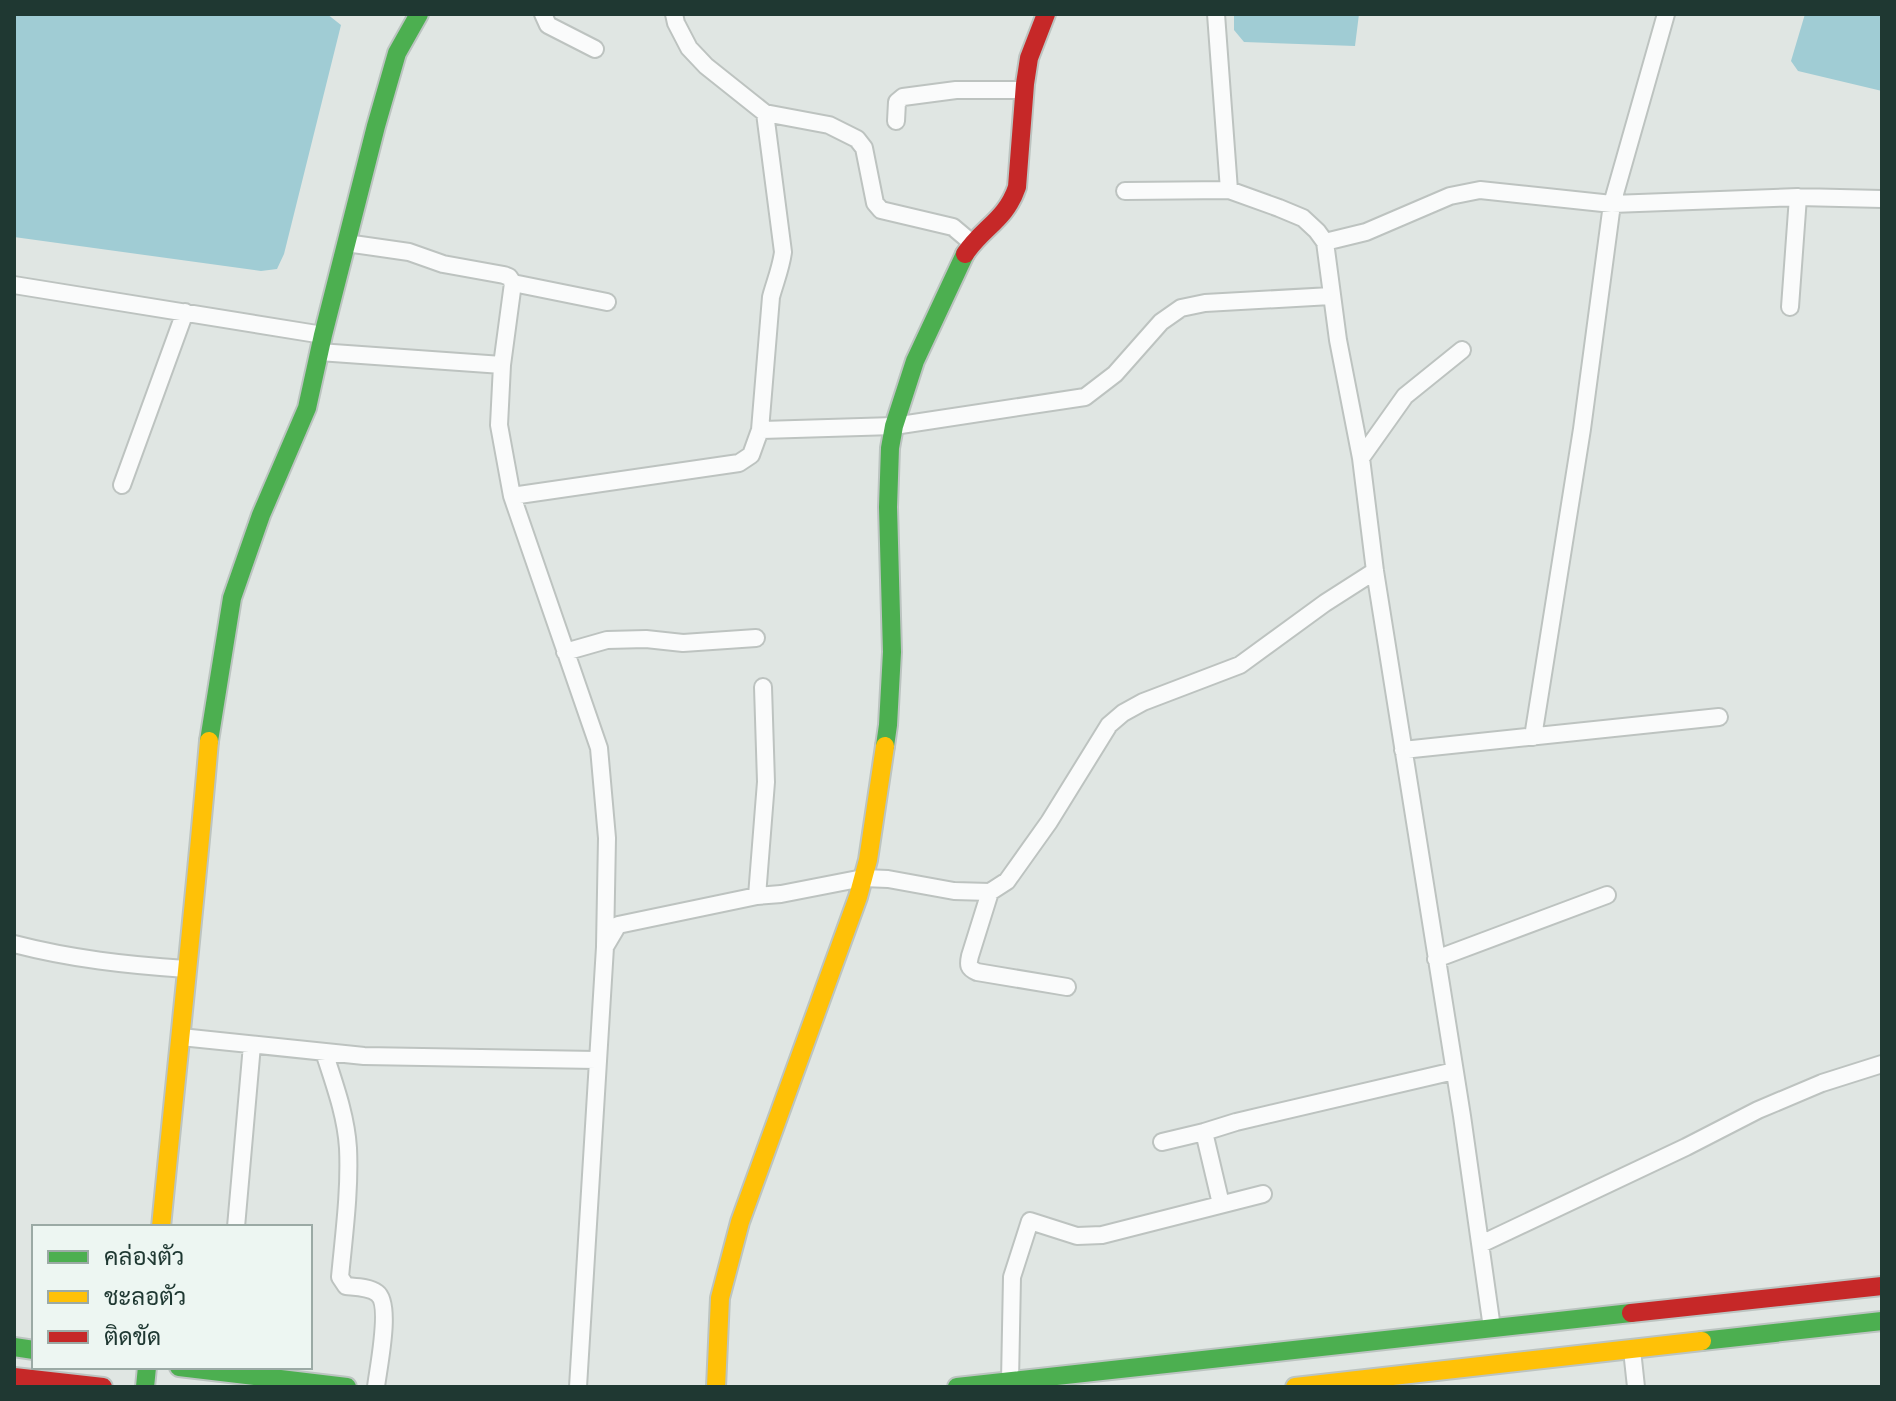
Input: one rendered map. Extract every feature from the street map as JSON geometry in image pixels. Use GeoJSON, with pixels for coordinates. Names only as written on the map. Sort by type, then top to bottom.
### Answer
{"type":"FeatureCollection","features":[{"type":"Feature","properties":{"kind":"street"},"geometry":{"type":"LineString","coordinates":[[161,1225],[210,730],[232,598],[261,515],[307,408],[376,126],[397,53],[419,14]]}},
{"type":"Feature","properties":{"kind":"street"},"geometry":{"type":"LineString","coordinates":[[543,14],[548,25],[595,49]]}},
{"type":"Feature","properties":{"kind":"street"},"geometry":{"type":"LineString","coordinates":[[674,14],[689,48],[706,66],[765,113],[829,125],[857,139],[864,148],[875,203],[881,210],[953,227],[972,243]]}},
{"type":"Feature","properties":{"kind":"street"},"geometry":{"type":"LineString","coordinates":[[716,1387],[720,1298],[740,1222],[868,860],[888,725],[892,652],[888,507],[894,426],[915,361],[959,264],[972,243],[992,226],[1012,202],[1017,187],[1029,58],[1046,14]]}},
{"type":"Feature","properties":{"kind":"street"},"geometry":{"type":"LineString","coordinates":[[1216,14],[1229,190]]}},
{"type":"Feature","properties":{"kind":"street"},"geometry":{"type":"LineString","coordinates":[[1533,737],[1582,429],[1612,204],[1666,14]]}},
{"type":"Feature","properties":{"kind":"street"},"geometry":{"type":"LineString","coordinates":[[896,121],[897,102],[903,97],[956,90],[1025,90]]}},
{"type":"Feature","properties":{"kind":"street"},"geometry":{"type":"LineString","coordinates":[[512,496],[739,463],[751,455],[760,430],[771,297],[783,252],[765,113]]}},
{"type":"Feature","properties":{"kind":"street"},"geometry":{"type":"LineString","coordinates":[[1125,191],[1229,190],[1303,218],[1325,242],[1338,340],[1361,458],[1375,571],[1492,1328]]}},
{"type":"Feature","properties":{"kind":"street"},"geometry":{"type":"LineString","coordinates":[[1325,242],[1366,232],[1450,196],[1480,190],[1612,204],[1798,197],[1882,199]]}},
{"type":"Feature","properties":{"kind":"street"},"geometry":{"type":"LineString","coordinates":[[1790,307],[1798,197]]}},
{"type":"Feature","properties":{"kind":"street"},"geometry":{"type":"LineString","coordinates":[[346,243],[409,252],[443,264],[504,275],[513,283],[502,365],[499,425],[512,496],[599,748],[607,838],[605,947],[578,1387]]}},
{"type":"Feature","properties":{"kind":"street"},"geometry":{"type":"LineString","coordinates":[[513,283],[607,302]]}},
{"type":"Feature","properties":{"kind":"street"},"geometry":{"type":"LineString","coordinates":[[14,285],[185,312],[321,344],[502,365]]}},
{"type":"Feature","properties":{"kind":"street"},"geometry":{"type":"LineString","coordinates":[[760,430],[894,426],[1085,397],[1115,374],[1161,322],[1181,308],[1205,303],[1331,296]]}},
{"type":"Feature","properties":{"kind":"street"},"geometry":{"type":"LineString","coordinates":[[122,485],[185,312]]}},
{"type":"Feature","properties":{"kind":"street"},"geometry":{"type":"LineString","coordinates":[[1361,458],[1405,396],[1462,350]]}},
{"type":"Feature","properties":{"kind":"street"},"geometry":{"type":"LineString","coordinates":[[605,947],[618,925],[863,878],[888,879],[954,891],[990,892],[1007,881],[1049,822],[1109,725],[1123,713],[1143,702],[1240,665],[1375,571]]}},
{"type":"Feature","properties":{"kind":"street"},"geometry":{"type":"LineString","coordinates":[[565,652],[607,640],[646,639],[683,643],[756,638]]}},
{"type":"Feature","properties":{"kind":"street"},"geometry":{"type":"LineString","coordinates":[[757,896],[766,782],[763,687]]}},
{"type":"Feature","properties":{"kind":"street"},"geometry":{"type":"LineString","coordinates":[[1403,750],[1719,717]]}},
{"type":"Feature","properties":{"kind":"street"},"geometry":{"type":"LineString","coordinates":[[990,892],[970,956],[970,969],[1067,987]]}},
{"type":"Feature","properties":{"kind":"street"},"geometry":{"type":"LineString","coordinates":[[1436,959],[1607,895]]}},
{"type":"Feature","properties":{"kind":"street"},"geometry":{"type":"LineString","coordinates":[[14,944],[124,965],[186,969]]}},
{"type":"Feature","properties":{"kind":"street"},"geometry":{"type":"LineString","coordinates":[[181,1037],[364,1056],[596,1060]]}},
{"type":"Feature","properties":{"kind":"street"},"geometry":{"type":"LineString","coordinates":[[236,1225],[252,1045]]}},
{"type":"Feature","properties":{"kind":"street"},"geometry":{"type":"LineString","coordinates":[[324,1052],[343,1116],[348,1145],[340,1277],[346,1286],[373,1290],[380,1295],[384,1307],[376,1387]]}},
{"type":"Feature","properties":{"kind":"street"},"geometry":{"type":"LineString","coordinates":[[1481,1244],[1758,1110],[1822,1083],[1882,1064]]}},
{"type":"Feature","properties":{"kind":"street"},"geometry":{"type":"LineString","coordinates":[[1162,1142],[1454,1071]]}},
{"type":"Feature","properties":{"kind":"street"},"geometry":{"type":"LineString","coordinates":[[1204,1132],[1221,1204]]}},
{"type":"Feature","properties":{"kind":"street"},"geometry":{"type":"LineString","coordinates":[[1010,1381],[1012,1277],[1030,1221],[1077,1236],[1102,1235],[1263,1194]]}},
{"type":"Feature","properties":{"kind":"street"},"geometry":{"type":"LineString","coordinates":[[957,1387],[1882,1286]]}},
{"type":"Feature","properties":{"kind":"street"},"geometry":{"type":"LineString","coordinates":[[1295,1387],[1882,1321]]}},
{"type":"Feature","properties":{"kind":"street"},"geometry":{"type":"LineString","coordinates":[[1632,1350],[1636,1387]]}},
{"type":"Feature","properties":{"kind":"street"},"geometry":{"type":"LineString","coordinates":[[223,1370],[347,1387]]}},
{"type":"Feature","properties":{"kind":"street"},"geometry":{"type":"LineString","coordinates":[[14,1377],[103,1387]]}},
{"type":"Feature","properties":{"kind":"water"},"geometry":{"type":"Polygon","coordinates":[[[14,14],[327,14],[341,25],[284,254],[277,269],[261,271],[14,237],[14,14]]]}},
{"type":"Feature","properties":{"kind":"water"},"geometry":{"type":"Polygon","coordinates":[[[1234,14],[1359,14],[1355,46],[1244,42],[1234,30],[1234,14]]]}},
{"type":"Feature","properties":{"kind":"water"},"geometry":{"type":"Polygon","coordinates":[[[1805,14],[1882,14],[1882,91],[1798,71],[1791,61],[1805,14]]]}},
{"type":"Feature","properties":{"kind":"traffic: fast"},"geometry":{"type":"LineString","coordinates":[[209,741],[232,598],[261,515],[307,408],[376,126],[397,53],[419,14]]}},
{"type":"Feature","properties":{"kind":"traffic: fast"},"geometry":{"type":"LineString","coordinates":[[885,746],[892,652],[888,507],[890,448],[915,361],[965,254]]}},
{"type":"Feature","properties":{"kind":"traffic: fast"},"geometry":{"type":"LineString","coordinates":[[957,1387],[1631,1313]]}},
{"type":"Feature","properties":{"kind":"traffic: fast"},"geometry":{"type":"LineString","coordinates":[[1702,1341],[1882,1321]]}},
{"type":"Feature","properties":{"kind":"traffic: fast"},"geometry":{"type":"LineString","coordinates":[[14,1347],[32,1350]]}},
{"type":"Feature","properties":{"kind":"traffic: fast"},"geometry":{"type":"LineString","coordinates":[[145,1387],[147,1369]]}},
{"type":"Feature","properties":{"kind":"traffic: fast"},"geometry":{"type":"LineString","coordinates":[[196,1369],[347,1387]]}},
{"type":"Feature","properties":{"kind":"traffic: slow"},"geometry":{"type":"LineString","coordinates":[[161,1225],[209,741]]}},
{"type":"Feature","properties":{"kind":"traffic: slow"},"geometry":{"type":"LineString","coordinates":[[716,1387],[720,1298],[740,1222],[858,897],[868,860],[885,746]]}},
{"type":"Feature","properties":{"kind":"traffic: slow"},"geometry":{"type":"LineString","coordinates":[[1295,1387],[1702,1341]]}},
{"type":"Feature","properties":{"kind":"traffic: jam"},"geometry":{"type":"LineString","coordinates":[[965,254],[1007,208],[1017,187],[1029,58],[1046,14]]}},
{"type":"Feature","properties":{"kind":"traffic: jam"},"geometry":{"type":"LineString","coordinates":[[1631,1313],[1882,1286]]}},
{"type":"Feature","properties":{"kind":"traffic: jam"},"geometry":{"type":"LineString","coordinates":[[14,1377],[103,1387]]}}]}
